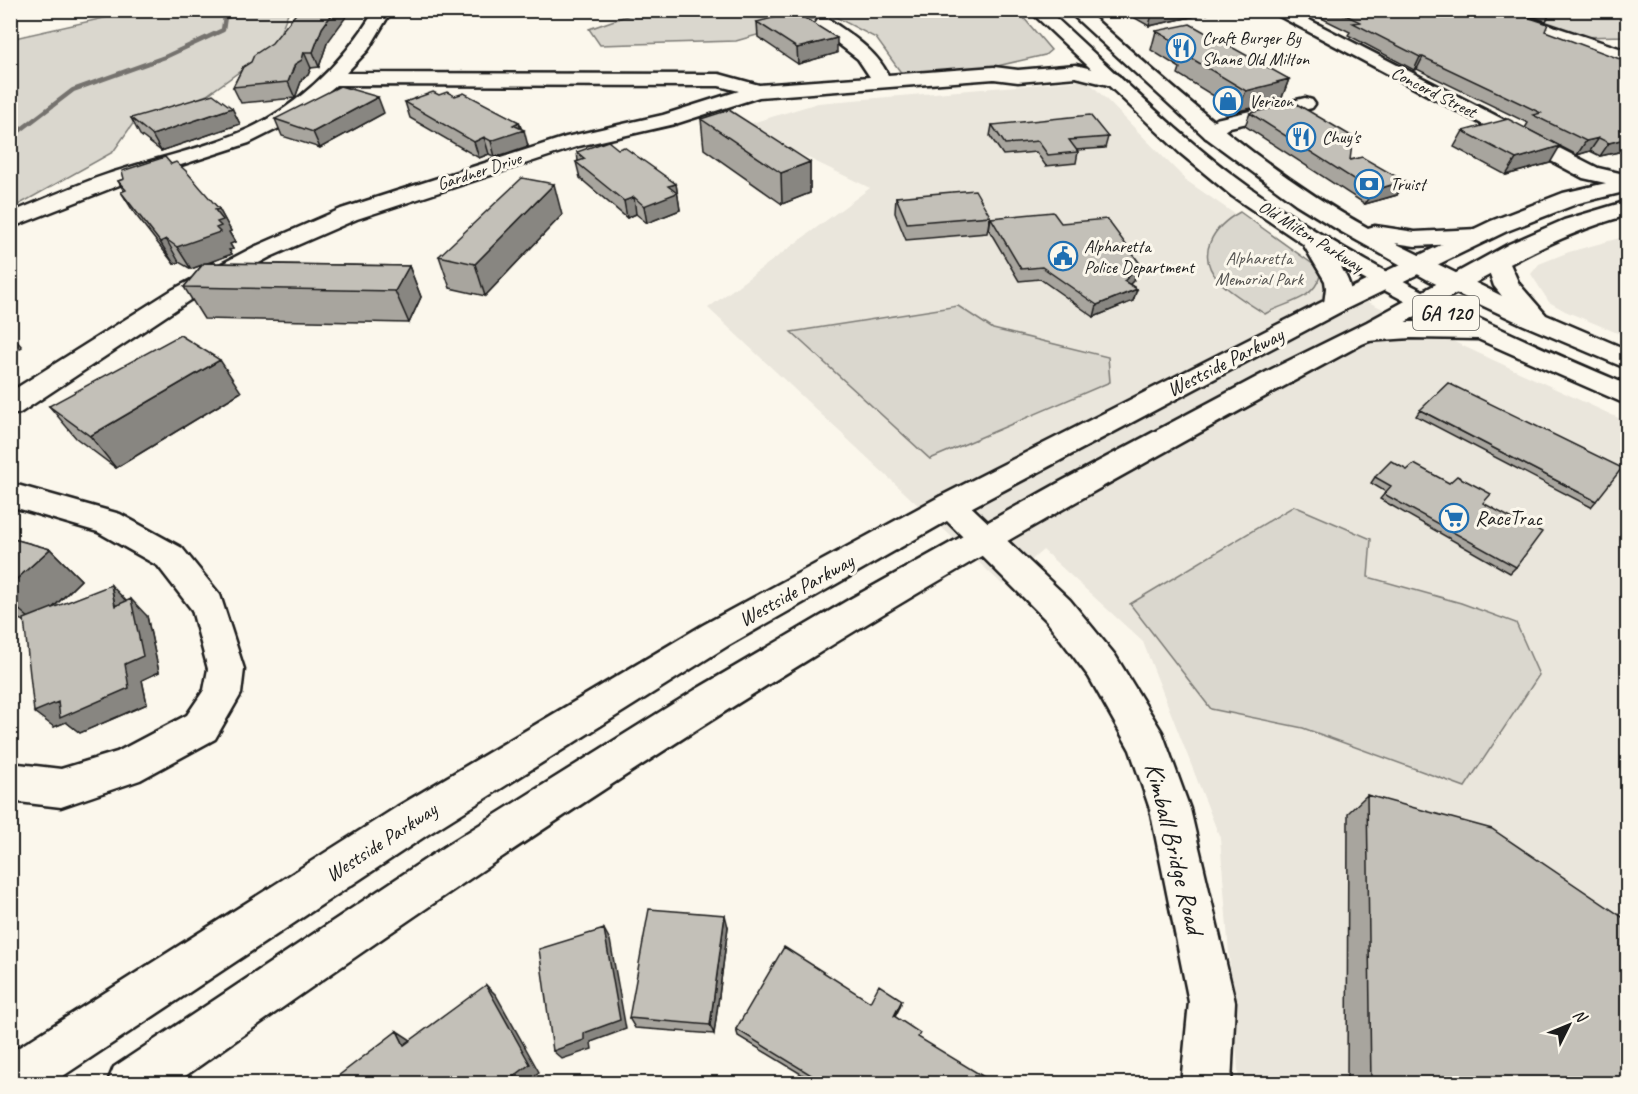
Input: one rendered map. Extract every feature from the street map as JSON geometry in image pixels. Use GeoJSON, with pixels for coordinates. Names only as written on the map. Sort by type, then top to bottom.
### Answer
{"type":"FeatureCollection","features":[{"type":"Feature","properties":{"kind":"main road"},"geometry":{"type":"LineString","coordinates":[[10,221],[114,178],[242,139],[284,118],[332,79],[362,46],[384,10]]}},
{"type":"Feature","properties":{"kind":"main road","name":"Old Milton Parkway"},"geometry":{"type":"LineString","coordinates":[[1037,10],[1173,137],[1219,175],[1311,238],[1423,301],[1628,396]]}},
{"type":"Feature","properties":{"kind":"main road"},"geometry":{"type":"LineString","coordinates":[[1075,10],[1193,115],[1218,128],[1305,104]]}},
{"type":"Feature","properties":{"kind":"main road","name":"Concord Street"},"geometry":{"type":"LineString","coordinates":[[1276,10],[1595,182]]}},
{"type":"Feature","properties":{"kind":"main road"},"geometry":{"type":"LineString","coordinates":[[1487,10],[1628,57]]}},
{"type":"Feature","properties":{"kind":"main road"},"geometry":{"type":"LineString","coordinates":[[824,24],[864,52],[878,71],[881,81]]}},
{"type":"Feature","properties":{"kind":"main road","name":"Gardner Drive"},"geometry":{"type":"LineString","coordinates":[[994,73],[1007,67],[1056,61],[1064,55],[1060,32]]}},
{"type":"Feature","properties":{"kind":"main road","name":"Gardner Drive"},"geometry":{"type":"LineString","coordinates":[[10,406],[181,295],[262,252],[349,214],[573,141],[668,120],[757,91],[994,73],[1018,76],[1057,71],[1076,71],[1112,80]]}},
{"type":"Feature","properties":{"kind":"main road"},"geometry":{"type":"LineString","coordinates":[[332,79],[719,80],[757,91]]}},
{"type":"Feature","properties":{"kind":"main road","name":"Old Milton Parkway"},"geometry":{"type":"LineString","coordinates":[[1218,128],[1263,171],[1347,225],[1455,284],[1628,360]]}},
{"type":"Feature","properties":{"kind":"main road","name":"Westside Parkway"},"geometry":{"type":"LineString","coordinates":[[10,1082],[412,821],[716,635],[950,505],[1337,304],[1595,182],[1628,183]]}},
{"type":"Feature","properties":{"kind":"main road","name":"Westside Parkway"},"geometry":{"type":"LineString","coordinates":[[131,1083],[569,791],[787,654],[985,538],[1133,455],[1353,338],[1367,333],[1498,261],[1557,232],[1626,209]]}},
{"type":"Feature","properties":{"kind":"main road"},"geometry":{"type":"LineString","coordinates":[[1347,225],[1396,237],[1415,239],[1478,236]]}},
{"type":"Feature","properties":{"kind":"main road"},"geometry":{"type":"LineString","coordinates":[[1311,238],[1339,288],[1337,304]]}},
{"type":"Feature","properties":{"kind":"main road"},"geometry":{"type":"LineString","coordinates":[[1498,261],[1502,278],[1513,294],[1532,314],[1552,328]]}},
{"type":"Feature","properties":{"kind":"main road"},"geometry":{"type":"LineString","coordinates":[[1367,333],[1437,330],[1490,334]]}},
{"type":"Feature","properties":{"kind":"main road"},"geometry":{"type":"LineString","coordinates":[[10,494],[109,523],[170,557],[208,605],[226,669],[222,694],[201,728],[126,767],[61,788],[10,782]]}},
{"type":"Feature","properties":{"kind":"main road","name":"Kimball Bridge Road"},"geometry":{"type":"LineString","coordinates":[[950,505],[1058,610],[1102,666],[1148,744],[1170,808],[1212,1002],[1206,1083]]}},
{"type":"Feature","properties":{"kind":"shaded area"},"geometry":{"type":"Polygon","coordinates":[[[1087,80],[1187,181],[1351,294],[1627,422],[1627,1083],[1239,1083],[1220,838],[1143,642],[1043,550],[1003,585],[708,308],[870,188],[742,126],[818,103],[1087,80]]]}},
{"type":"Feature","properties":{"kind":"shaded area"},"geometry":{"type":"Polygon","coordinates":[[[1627,236],[1627,337],[1549,302],[1531,274],[1539,264],[1569,252],[1627,236]]]}},
{"type":"Feature","properties":{"kind":"green space"},"geometry":{"type":"Polygon","coordinates":[[[627,10],[1017,10],[1051,50],[1045,55],[993,67],[902,74],[876,38],[830,14],[736,41],[600,45],[589,29],[629,15],[627,10]]]}},
{"type":"Feature","properties":{"kind":"green space"},"geometry":{"type":"Polygon","coordinates":[[[1504,10],[1627,11],[1627,36],[1576,37],[1504,10]]]}},
{"type":"Feature","properties":{"kind":"green space"},"geometry":{"type":"Polygon","coordinates":[[[135,11],[292,11],[288,13],[275,46],[207,95],[134,122],[113,152],[11,209],[10,39],[135,11]]]}},
{"type":"Feature","properties":{"kind":"green space","name":"Alpharetta Memorial Park"},"geometry":{"type":"Polygon","coordinates":[[[1240,212],[1314,265],[1320,276],[1311,291],[1265,314],[1235,295],[1219,281],[1208,261],[1210,242],[1222,225],[1240,212]]]}},
{"type":"Feature","properties":{"kind":"green space"},"geometry":{"type":"Polygon","coordinates":[[[958,306],[993,329],[1108,357],[1110,382],[930,459],[791,332],[958,306]]]}},
{"type":"Feature","properties":{"kind":"green space"},"geometry":{"type":"Polygon","coordinates":[[[1294,506],[1371,539],[1368,577],[1461,603],[1516,623],[1539,675],[1465,787],[1303,728],[1211,709],[1130,604],[1294,506]]]}},
{"type":"Feature","properties":{"kind":"building"},"geometry":{"type":"Polygon","coordinates":[[[299,10],[335,10],[322,28],[313,52],[304,52],[302,60],[295,64],[288,82],[233,87],[243,67],[251,62],[254,55],[272,43],[299,10]]]}},
{"type":"Feature","properties":{"kind":"building"},"geometry":{"type":"Polygon","coordinates":[[[1146,10],[1168,10],[1152,14],[1146,10]]]}},
{"type":"Feature","properties":{"kind":"building"},"geometry":{"type":"Polygon","coordinates":[[[1335,10],[1506,10],[1548,24],[1545,31],[1628,62],[1628,138],[1609,143],[1599,138],[1586,141],[1533,115],[1541,113],[1420,57],[1353,23],[1360,22],[1335,10]]]}},
{"type":"Feature","properties":{"kind":"building"},"geometry":{"type":"Polygon","coordinates":[[[795,12],[837,38],[797,48],[757,22],[795,12]]]}},
{"type":"Feature","properties":{"kind":"building"},"geometry":{"type":"Polygon","coordinates":[[[1190,24],[1289,79],[1246,91],[1184,54],[1193,52],[1156,31],[1190,24]]]}},
{"type":"Feature","properties":{"kind":"building"},"geometry":{"type":"Polygon","coordinates":[[[340,86],[378,97],[313,132],[275,119],[340,86]]]}},
{"type":"Feature","properties":{"kind":"building"},"geometry":{"type":"Polygon","coordinates":[[[433,92],[439,95],[447,92],[455,96],[464,93],[519,122],[513,125],[524,130],[491,141],[484,137],[474,142],[405,102],[433,92]]]}},
{"type":"Feature","properties":{"kind":"building"},"geometry":{"type":"Polygon","coordinates":[[[213,94],[232,108],[152,135],[131,118],[213,94]]]}},
{"type":"Feature","properties":{"kind":"building"},"geometry":{"type":"Polygon","coordinates":[[[1295,103],[1353,137],[1350,160],[1362,157],[1404,181],[1372,191],[1250,113],[1295,103]]]}},
{"type":"Feature","properties":{"kind":"building"},"geometry":{"type":"Polygon","coordinates":[[[729,110],[810,162],[781,173],[701,119],[729,110]]]}},
{"type":"Feature","properties":{"kind":"building"},"geometry":{"type":"Polygon","coordinates":[[[1090,115],[1108,137],[1069,140],[1078,152],[1048,155],[1038,141],[1005,144],[992,125],[1090,115]]]}},
{"type":"Feature","properties":{"kind":"building"},"geometry":{"type":"Polygon","coordinates":[[[1508,119],[1560,146],[1516,159],[1463,131],[1508,119]]]}},
{"type":"Feature","properties":{"kind":"building"},"geometry":{"type":"Polygon","coordinates":[[[608,141],[618,149],[624,147],[676,184],[668,186],[677,193],[644,206],[634,197],[624,201],[576,162],[585,159],[577,152],[608,141]]]}},
{"type":"Feature","properties":{"kind":"building"},"geometry":{"type":"Polygon","coordinates":[[[165,157],[171,164],[176,162],[186,171],[219,209],[215,210],[223,220],[217,222],[221,226],[216,228],[220,232],[177,247],[166,239],[160,242],[121,192],[126,190],[118,181],[124,179],[122,171],[165,157]]]}},
{"type":"Feature","properties":{"kind":"building"},"geometry":{"type":"Polygon","coordinates":[[[522,178],[554,184],[475,264],[439,256],[522,178]]]}},
{"type":"Feature","properties":{"kind":"building"},"geometry":{"type":"Polygon","coordinates":[[[975,190],[990,216],[907,223],[896,197],[975,190]]]}},
{"type":"Feature","properties":{"kind":"building"},"geometry":{"type":"Polygon","coordinates":[[[1053,212],[1061,223],[1107,219],[1141,265],[1124,281],[1137,289],[1097,305],[1042,267],[1021,269],[991,218],[1053,212]]]}},
{"type":"Feature","properties":{"kind":"building"},"geometry":{"type":"Polygon","coordinates":[[[204,263],[409,266],[395,291],[184,287],[204,263]]]}},
{"type":"Feature","properties":{"kind":"building"},"geometry":{"type":"Polygon","coordinates":[[[180,335],[220,360],[90,436],[49,406],[180,335]]]}},
{"type":"Feature","properties":{"kind":"building","name":"RaceTrac"},"geometry":{"type":"Polygon","coordinates":[[[1448,383],[1622,468],[1596,501],[1420,410],[1448,383]]]}},
{"type":"Feature","properties":{"kind":"building","name":"RaceTrac"},"geometry":{"type":"Polygon","coordinates":[[[1391,461],[1407,470],[1414,464],[1449,483],[1457,476],[1491,494],[1483,503],[1542,532],[1516,567],[1384,494],[1391,486],[1375,477],[1391,461]]]}},
{"type":"Feature","properties":{"kind":"building"},"geometry":{"type":"Polygon","coordinates":[[[10,538],[50,549],[10,585],[10,538]]]}},
{"type":"Feature","properties":{"kind":"building"},"geometry":{"type":"Polygon","coordinates":[[[111,585],[115,606],[131,599],[143,656],[125,664],[129,688],[60,718],[58,702],[34,712],[24,619],[111,585]]]}},
{"type":"Feature","properties":{"kind":"building"},"geometry":{"type":"Polygon","coordinates":[[[1367,795],[1492,829],[1628,921],[1628,1083],[1371,1083],[1367,795]]]}},
{"type":"Feature","properties":{"kind":"building"},"geometry":{"type":"Polygon","coordinates":[[[649,909],[725,915],[710,1025],[629,1018],[649,909]]]}},
{"type":"Feature","properties":{"kind":"building"},"geometry":{"type":"Polygon","coordinates":[[[604,929],[620,1020],[584,1033],[584,1040],[553,1051],[539,949],[604,929]]]}},
{"type":"Feature","properties":{"kind":"building"},"geometry":{"type":"Polygon","coordinates":[[[784,947],[870,1002],[879,985],[902,1000],[894,1016],[920,1033],[918,1037],[994,1083],[809,1083],[813,1076],[736,1029],[784,947]]]}},
{"type":"Feature","properties":{"kind":"building"},"geometry":{"type":"Polygon","coordinates":[[[486,985],[530,1064],[505,1083],[329,1083],[397,1031],[404,1045],[486,985]]]}},
{"type":"Feature","properties":{"kind":"waterway"},"geometry":{"type":"LineString","coordinates":[[10,138],[73,90],[165,57],[223,30],[226,10]]}},
{"type":"Feature","properties":{"kind":"waterway"},"geometry":{"type":"LineString","coordinates":[[226,17],[248,10]]}},
{"type":"Feature","properties":{"kind":"place","name":"Craft Burger By Shane Old Milton"},"geometry":{"type":"Point","coordinates":[1181,48]}},
{"type":"Feature","properties":{"kind":"place","name":"Verizon"},"geometry":{"type":"Point","coordinates":[1228,101]}},
{"type":"Feature","properties":{"kind":"place","name":"Chuy's"},"geometry":{"type":"Point","coordinates":[1301,137]}},
{"type":"Feature","properties":{"kind":"place","name":"Truist"},"geometry":{"type":"Point","coordinates":[1369,184]}},
{"type":"Feature","properties":{"kind":"place","name":"Alpharetta Police Department"},"geometry":{"type":"Point","coordinates":[1063,256]}},
{"type":"Feature","properties":{"kind":"place","name":"RaceTrac"},"geometry":{"type":"Point","coordinates":[1454,518]}}]}
